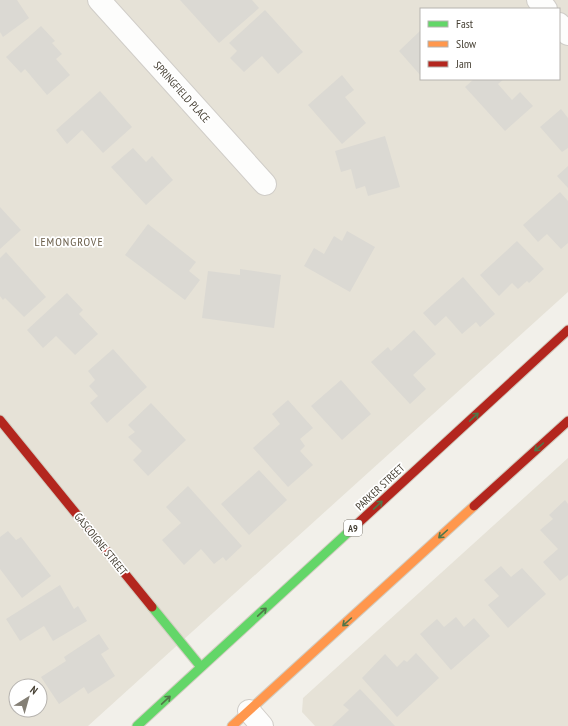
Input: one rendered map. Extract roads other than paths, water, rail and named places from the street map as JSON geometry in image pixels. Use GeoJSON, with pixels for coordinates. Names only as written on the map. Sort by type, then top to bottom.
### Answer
{"type":"FeatureCollection","features":[{"type":"Feature","properties":{"kind":"main road","name":"PARKER STREET"},"geometry":{"type":"LineString","coordinates":[[137,726],[568,330]]}},
{"type":"Feature","properties":{"kind":"main road","name":"GASCOIGNE STREET"},"geometry":{"type":"LineString","coordinates":[[0,420],[201,667]]}},
{"type":"Feature","properties":{"kind":"main road"},"geometry":{"type":"LineString","coordinates":[[232,726],[256,718],[568,421]]}},
{"type":"Feature","properties":{"kind":"street","name":"SPRINGFIELD PLACE"},"geometry":{"type":"LineString","coordinates":[[99,0],[265,184]]}},
{"type":"Feature","properties":{"kind":"street"},"geometry":{"type":"LineString","coordinates":[[538,0],[545,8]]}},
{"type":"Feature","properties":{"kind":"street"},"geometry":{"type":"LineString","coordinates":[[560,25],[568,34]]}},
{"type":"Feature","properties":{"kind":"district","name":"LEMONGROVE"},"geometry":{"type":"Point","coordinates":[69,242]}}]}
